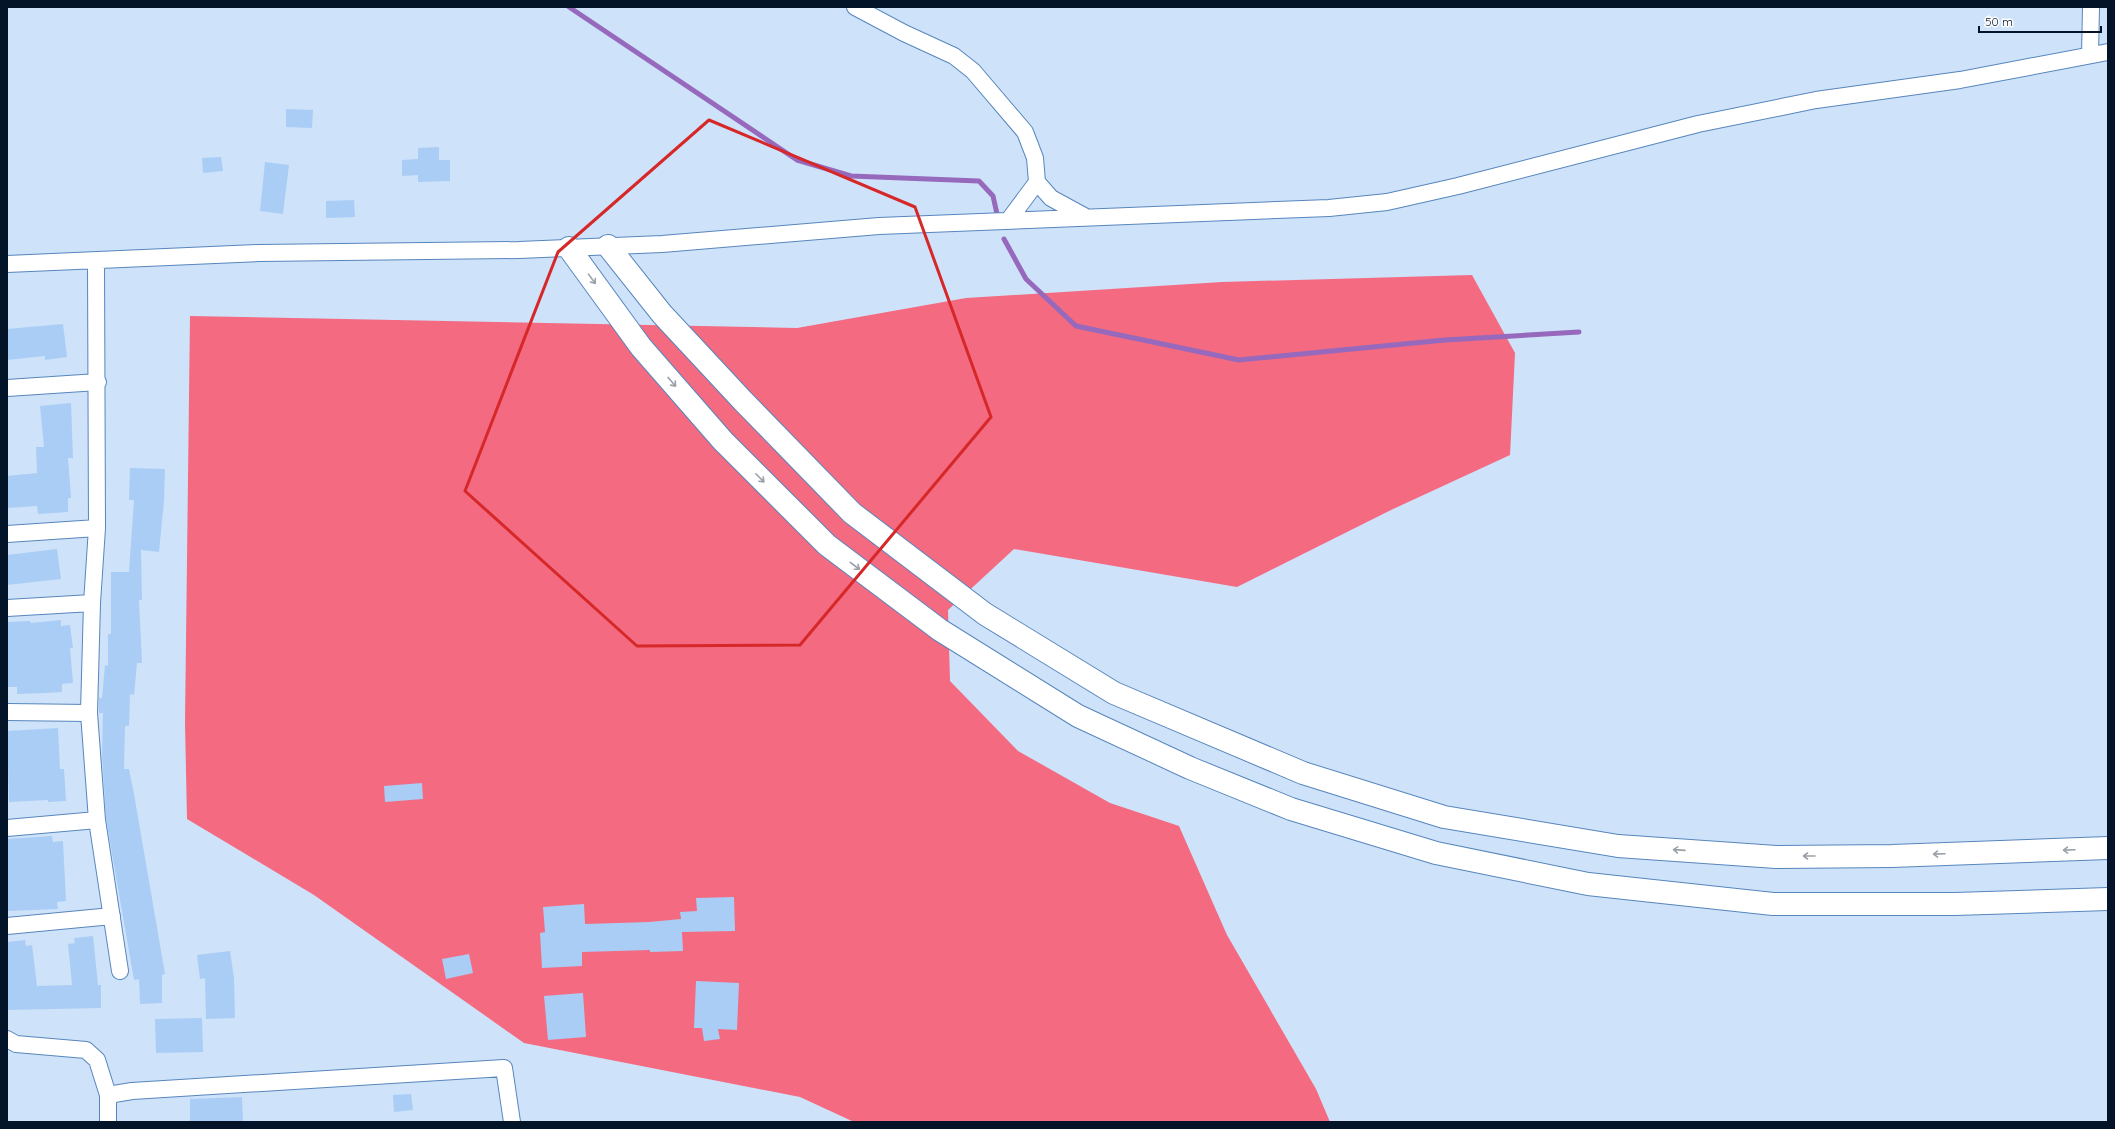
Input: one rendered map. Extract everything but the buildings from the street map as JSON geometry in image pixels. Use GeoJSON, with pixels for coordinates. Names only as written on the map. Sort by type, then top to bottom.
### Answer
{"type":"FeatureCollection","features":[{"type":"Feature","properties":{"kind":"highway"},"geometry":{"type":"LineString","coordinates":[[608,246],[662,314],[743,401],[852,513],[985,614],[1114,693],[1303,773],[1444,817],[1618,846],[1776,857],[1892,856],[2108,848]]}},
{"type":"Feature","properties":{"kind":"highway"},"geometry":{"type":"LineString","coordinates":[[569,248],[641,347],[723,442],[827,545],[940,630],[1078,716],[1190,768],[1291,809],[1436,853],[1588,884],[1773,904],[1955,904],[2108,899]]}},
{"type":"Feature","properties":{"kind":"street"},"geometry":{"type":"LineString","coordinates":[[855,7],[904,33],[954,56],[973,71],[1025,132],[1035,158],[1037,182],[1051,198],[1085,216]]}},
{"type":"Feature","properties":{"kind":"street"},"geometry":{"type":"LineString","coordinates":[[2090,55],[2091,7]]}},
{"type":"Feature","properties":{"kind":"street"},"geometry":{"type":"LineString","coordinates":[[7,264],[96,261],[259,252],[519,250],[569,248],[879,226],[1008,221],[1085,216],[1329,208],[1386,202],[1458,186],[1698,124],[1816,100],[1960,80],[2108,52]]}},
{"type":"Feature","properties":{"kind":"street"},"geometry":{"type":"LineString","coordinates":[[1008,221],[1037,182]]}},
{"type":"Feature","properties":{"kind":"street"},"geometry":{"type":"LineString","coordinates":[[96,261],[98,382],[97,528],[92,603],[89,713],[97,820],[120,971]]}},
{"type":"Feature","properties":{"kind":"street"},"geometry":{"type":"LineString","coordinates":[[7,388],[98,382]]}},
{"type":"Feature","properties":{"kind":"street"},"geometry":{"type":"LineString","coordinates":[[7,534],[97,528]]}},
{"type":"Feature","properties":{"kind":"street"},"geometry":{"type":"LineString","coordinates":[[7,608],[92,603]]}},
{"type":"Feature","properties":{"kind":"street"},"geometry":{"type":"LineString","coordinates":[[7,712],[89,713]]}},
{"type":"Feature","properties":{"kind":"street"},"geometry":{"type":"LineString","coordinates":[[7,828],[97,820]]}},
{"type":"Feature","properties":{"kind":"street"},"geometry":{"type":"LineString","coordinates":[[7,926],[112,916]]}},
{"type":"Feature","properties":{"kind":"street"},"geometry":{"type":"LineString","coordinates":[[7,1039],[16,1044],[86,1050],[97,1060],[108,1095],[108,1122]]}},
{"type":"Feature","properties":{"kind":"street"},"geometry":{"type":"LineString","coordinates":[[108,1095],[132,1091],[504,1068],[512,1122]]}},
{"type":"Feature","properties":{"kind":"highlighted area"},"geometry":{"type":"Polygon","coordinates":[[[709,120],[915,207],[991,417],[800,645],[637,646],[465,491],[558,252],[709,120]]]}},
{"type":"Feature","properties":{"kind":"shaded area"},"geometry":{"type":"Polygon","coordinates":[[[1472,275],[1515,353],[1510,455],[1391,510],[1237,587],[1014,549],[948,610],[950,681],[1018,751],[1110,803],[1179,826],[1227,935],[1316,1089],[1330,1122],[854,1122],[800,1097],[524,1043],[314,895],[187,819],[185,723],[190,316],[797,328],[966,298],[1222,282],[1472,275]]]}},
{"type":"Feature","properties":{"kind":"waterway"},"geometry":{"type":"LineString","coordinates":[[569,7],[797,160],[851,176],[979,181],[993,196],[997,214]]}},
{"type":"Feature","properties":{"kind":"waterway"},"geometry":{"type":"LineString","coordinates":[[1004,239],[1026,279],[1076,326],[1239,360],[1445,340],[1579,332]]}}]}
